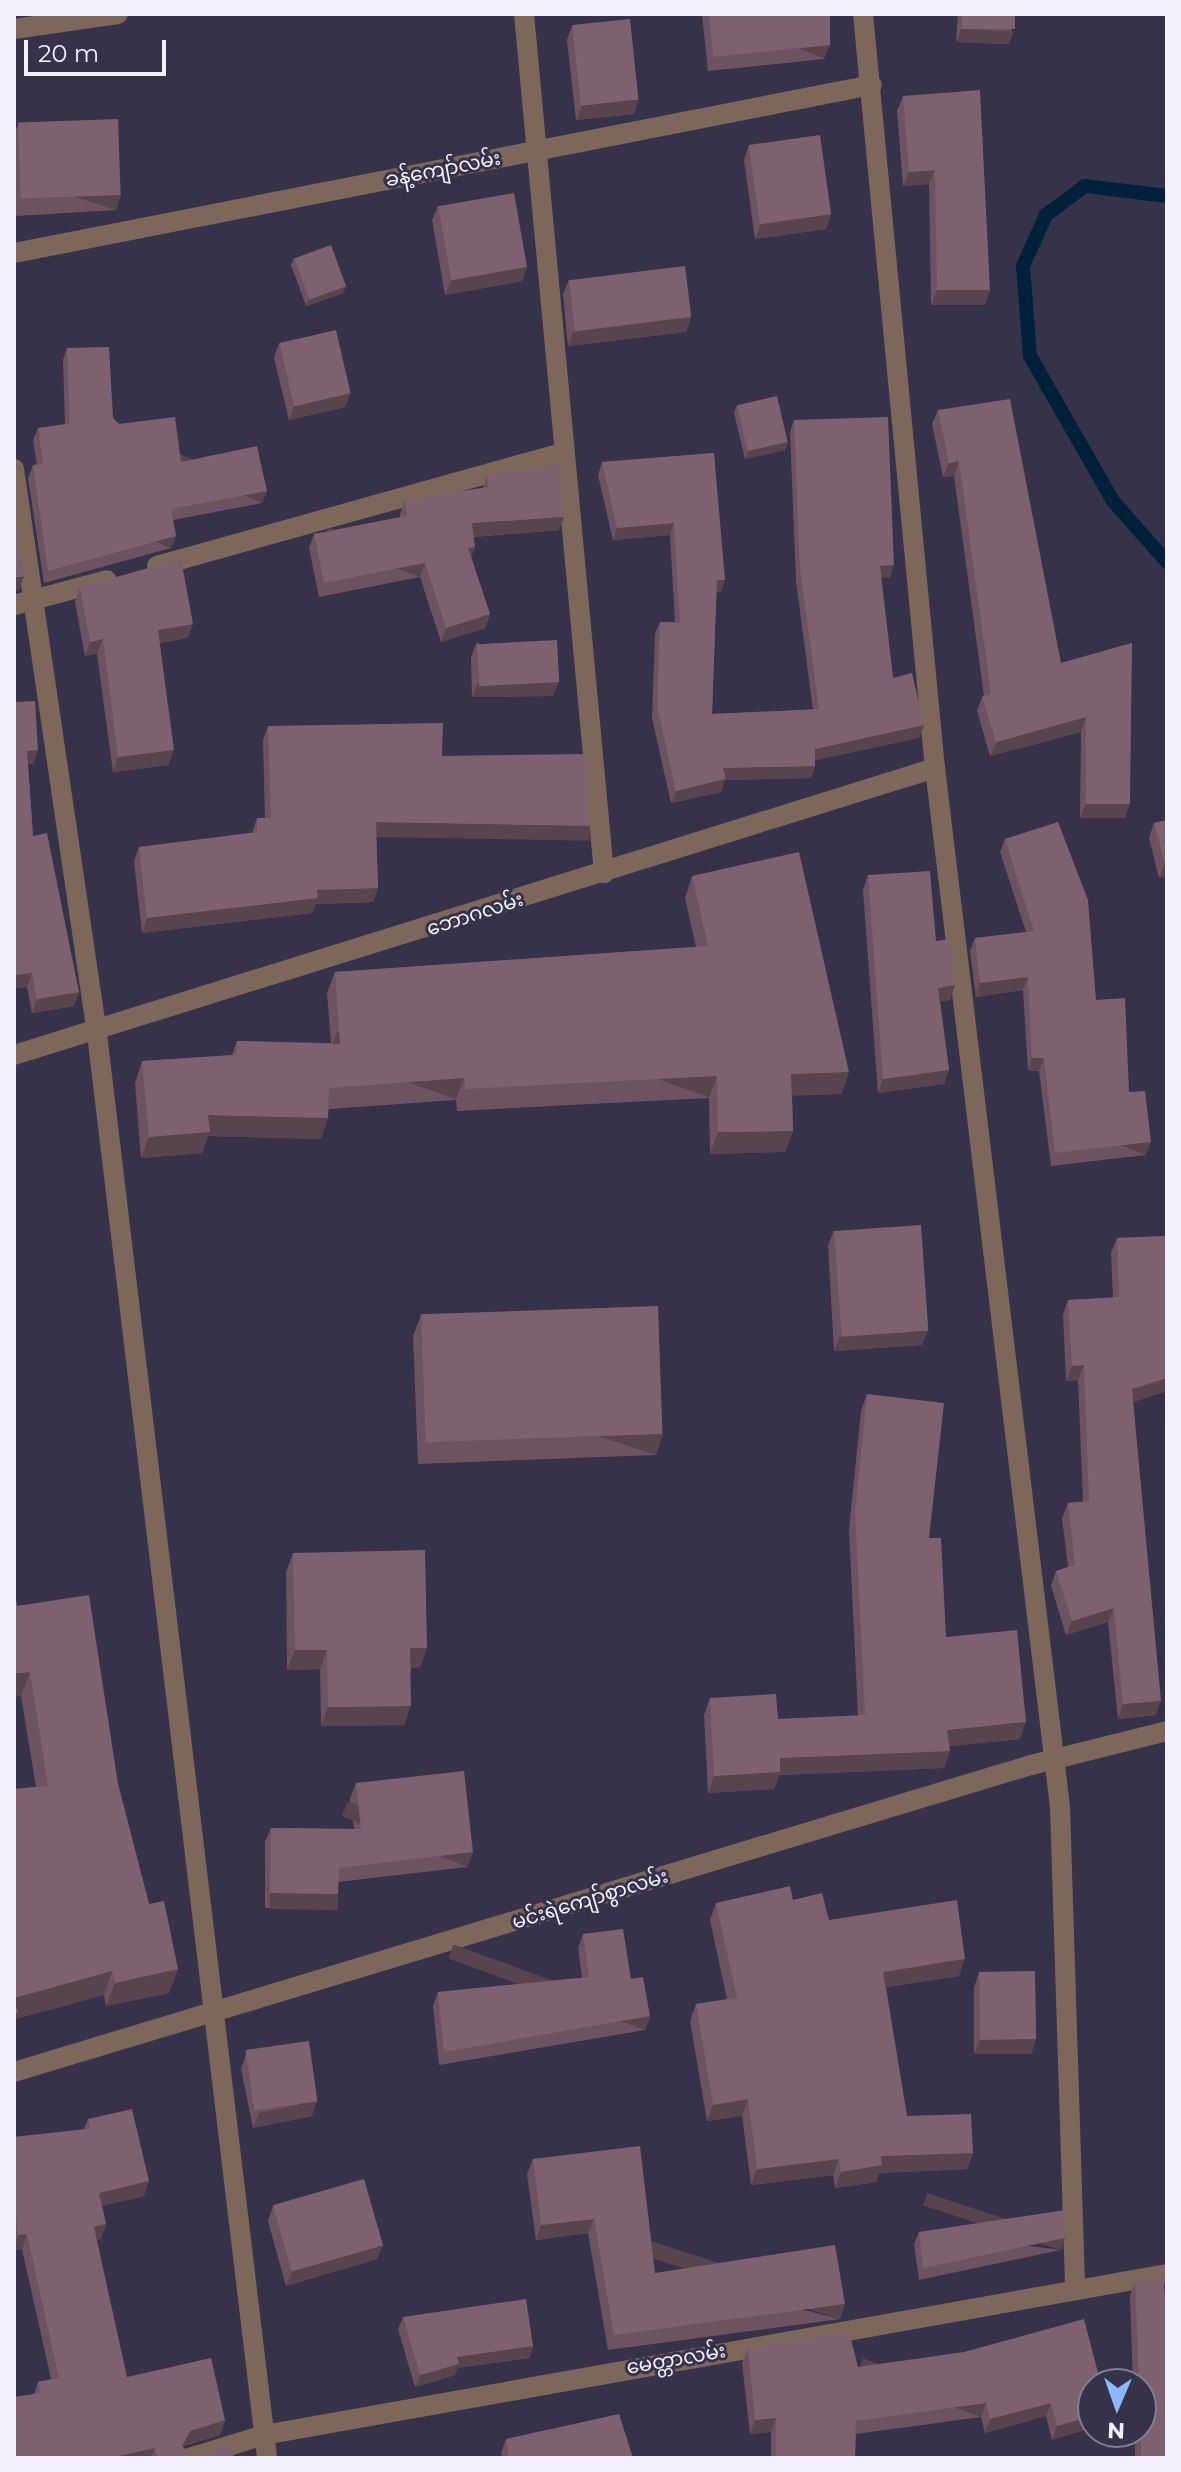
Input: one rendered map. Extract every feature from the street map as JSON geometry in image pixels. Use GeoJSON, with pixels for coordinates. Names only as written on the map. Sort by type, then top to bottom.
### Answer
{"type":"FeatureCollection","features":[{"type":"Feature","properties":{"kind":"street"},"geometry":{"type":"LineString","coordinates":[[14,29],[118,14]]}},
{"type":"Feature","properties":{"kind":"street"},"geometry":{"type":"LineString","coordinates":[[524,14],[604,873]]}},
{"type":"Feature","properties":{"kind":"street"},"geometry":{"type":"LineString","coordinates":[[863,14],[935,768],[1052,1760],[1068,1931],[1075,2285]]}},
{"type":"Feature","properties":{"kind":"street","name":"ခန့်ကျော်လမ်း"},"geometry":{"type":"LineString","coordinates":[[14,253],[872,85]]}},
{"type":"Feature","properties":{"kind":"street"},"geometry":{"type":"LineString","coordinates":[[22,604],[563,453]]}},
{"type":"Feature","properties":{"kind":"street"},"geometry":{"type":"LineString","coordinates":[[14,469],[22,604],[97,1034],[210,2014],[267,2458]]}},
{"type":"Feature","properties":{"kind":"street","name":"ဘောဂလမ်း"},"geometry":{"type":"LineString","coordinates":[[14,1055],[97,1034],[935,768]]}},
{"type":"Feature","properties":{"kind":"street","name":"မင်းရဲကျော်စွာလမ်း"},"geometry":{"type":"LineString","coordinates":[[14,2072],[1052,1760],[1167,1731]]}},
{"type":"Feature","properties":{"kind":"street","name":"မေတ္တာလမ်း"},"geometry":{"type":"LineString","coordinates":[[189,2458],[264,2435],[1075,2285],[1167,2274]]}},
{"type":"Feature","properties":{"kind":"building"},"geometry":{"type":"Polygon","coordinates":[[[709,14],[830,14],[830,45],[713,57],[709,14]]]}},
{"type":"Feature","properties":{"kind":"building"},"geometry":{"type":"Polygon","coordinates":[[[962,14],[1015,14],[1015,29],[962,29],[962,14]]]}},
{"type":"Feature","properties":{"kind":"building"},"geometry":{"type":"Polygon","coordinates":[[[630,19],[638,100],[581,106],[572,25],[630,19]]]}},
{"type":"Feature","properties":{"kind":"building"},"geometry":{"type":"Polygon","coordinates":[[[980,90],[990,290],[937,290],[935,170],[909,172],[903,96],[980,90]]]}},
{"type":"Feature","properties":{"kind":"building"},"geometry":{"type":"Polygon","coordinates":[[[118,119],[121,195],[21,198],[18,122],[118,119]]]}},
{"type":"Feature","properties":{"kind":"building"},"geometry":{"type":"Polygon","coordinates":[[[820,135],[831,214],[760,224],[749,145],[820,135]]]}},
{"type":"Feature","properties":{"kind":"building"},"geometry":{"type":"Polygon","coordinates":[[[514,193],[527,267],[451,280],[438,206],[514,193]]]}},
{"type":"Feature","properties":{"kind":"building"},"geometry":{"type":"Polygon","coordinates":[[[331,245],[346,286],[309,300],[294,258],[331,245]]]}},
{"type":"Feature","properties":{"kind":"building"},"geometry":{"type":"Polygon","coordinates":[[[685,266],[691,317],[575,331],[569,280],[685,266]]]}},
{"type":"Feature","properties":{"kind":"building"},"geometry":{"type":"Polygon","coordinates":[[[336,330],[351,393],[294,406],[279,343],[336,330]]]}},
{"type":"Feature","properties":{"kind":"building"},"geometry":{"type":"Polygon","coordinates":[[[109,347],[113,418],[119,424],[175,417],[181,462],[257,446],[267,491],[171,509],[176,536],[48,571],[33,465],[43,463],[38,428],[70,424],[67,348],[109,347]]]}},
{"type":"Feature","properties":{"kind":"building"},"geometry":{"type":"Polygon","coordinates":[[[777,396],[788,442],[748,451],[737,405],[777,396]]]}},
{"type":"Feature","properties":{"kind":"building"},"geometry":{"type":"Polygon","coordinates":[[[1010,399],[1061,663],[1132,643],[1130,804],[1086,804],[1086,717],[996,742],[982,697],[991,694],[959,461],[949,463],[938,410],[1010,399]]]}},
{"type":"Feature","properties":{"kind":"building"},"geometry":{"type":"Polygon","coordinates":[[[888,417],[894,565],[880,566],[893,678],[912,673],[924,725],[815,749],[815,766],[723,768],[726,779],[676,791],[657,706],[660,622],[680,623],[674,523],[617,528],[602,462],[714,453],[725,580],[717,580],[712,714],[819,709],[800,569],[794,420],[888,417]]]}},
{"type":"Feature","properties":{"kind":"building"},"geometry":{"type":"Polygon","coordinates":[[[559,465],[564,517],[472,523],[475,547],[468,548],[490,614],[446,628],[425,563],[324,583],[314,534],[407,516],[405,500],[488,487],[487,475],[559,465]]]}},
{"type":"Feature","properties":{"kind":"building"},"geometry":{"type":"Polygon","coordinates":[[[14,510],[24,576],[14,578],[14,510]]]}},
{"type":"Feature","properties":{"kind":"building"},"geometry":{"type":"Polygon","coordinates":[[[181,559],[193,624],[158,630],[174,750],[118,757],[103,639],[90,642],[80,587],[181,559]]]}},
{"type":"Feature","properties":{"kind":"building"},"geometry":{"type":"Polygon","coordinates":[[[557,640],[559,682],[479,686],[477,644],[557,640]]]}},
{"type":"Feature","properties":{"kind":"building"},"geometry":{"type":"Polygon","coordinates":[[[14,691],[16,702],[35,701],[38,750],[27,751],[33,836],[47,833],[79,992],[37,999],[32,973],[14,975],[14,691]]]}},
{"type":"Feature","properties":{"kind":"building"},"geometry":{"type":"Polygon","coordinates":[[[443,723],[442,756],[586,754],[590,826],[376,822],[378,888],[317,890],[318,898],[147,918],[139,847],[257,832],[257,818],[271,818],[268,726],[443,723]]]}},
{"type":"Feature","properties":{"kind":"building"},"geometry":{"type":"Polygon","coordinates":[[[1167,820],[1167,863],[1165,863],[1154,823],[1167,820]]]}},
{"type":"Feature","properties":{"kind":"building"},"geometry":{"type":"Polygon","coordinates":[[[1058,822],[1088,900],[1096,1000],[1125,998],[1129,1092],[1145,1091],[1151,1142],[1055,1153],[1044,1058],[1032,1058],[1028,977],[980,983],[975,938],[1034,931],[1005,839],[1058,822]]]}},
{"type":"Feature","properties":{"kind":"building"},"geometry":{"type":"Polygon","coordinates":[[[799,852],[849,1072],[791,1074],[793,1131],[718,1132],[717,1076],[465,1089],[464,1078],[329,1088],[328,1118],[208,1115],[210,1132],[149,1137],[142,1061],[236,1055],[237,1041],[340,1044],[335,972],[708,946],[692,876],[799,852]]]}},
{"type":"Feature","properties":{"kind":"building"},"geometry":{"type":"Polygon","coordinates":[[[930,871],[936,941],[950,939],[955,985],[938,988],[949,1070],[883,1079],[868,875],[930,871]]]}},
{"type":"Feature","properties":{"kind":"building"},"geometry":{"type":"Polygon","coordinates":[[[921,1225],[928,1331],[842,1337],[834,1231],[921,1225]]]}},
{"type":"Feature","properties":{"kind":"building"},"geometry":{"type":"Polygon","coordinates":[[[1167,1236],[1167,1378],[1132,1389],[1161,1701],[1123,1704],[1114,1608],[1072,1621],[1056,1571],[1075,1565],[1068,1503],[1089,1501],[1084,1365],[1072,1366],[1068,1300],[1119,1297],[1117,1238],[1167,1236]]]}},
{"type":"Feature","properties":{"kind":"building"},"geometry":{"type":"Polygon","coordinates":[[[658,1306],[662,1434],[426,1442],[421,1314],[658,1306]]]}},
{"type":"Feature","properties":{"kind":"building"},"geometry":{"type":"Polygon","coordinates":[[[867,1394],[944,1403],[929,1538],[941,1538],[946,1637],[1017,1630],[1026,1722],[947,1730],[950,1751],[780,1758],[780,1772],[714,1776],[710,1698],[776,1694],[778,1719],[865,1715],[855,1512],[867,1394]]]}},
{"type":"Feature","properties":{"kind":"building"},"geometry":{"type":"Polygon","coordinates":[[[425,1550],[427,1648],[410,1648],[411,1706],[328,1707],[327,1650],[295,1650],[293,1553],[425,1550]]]}},
{"type":"Feature","properties":{"kind":"building"},"geometry":{"type":"Polygon","coordinates":[[[14,1581],[17,1606],[89,1595],[118,1784],[149,1904],[164,1901],[178,1969],[115,1983],[112,1971],[14,1998],[14,1789],[48,1786],[30,1672],[14,1674],[14,1581]]]}},
{"type":"Feature","properties":{"kind":"building"},"geometry":{"type":"Polygon","coordinates":[[[464,1771],[473,1852],[339,1868],[338,1894],[270,1893],[271,1828],[361,1829],[356,1783],[464,1771]]]}},
{"type":"Feature","properties":{"kind":"building"},"geometry":{"type":"Polygon","coordinates":[[[790,1886],[793,1900],[822,1893],[829,1920],[957,1900],[965,1959],[883,1972],[907,2116],[971,2114],[973,2153],[881,2156],[882,2165],[841,2172],[839,2159],[757,2169],[748,2099],[713,2105],[696,2004],[737,1998],[716,1903],[790,1886]]]}},
{"type":"Feature","properties":{"kind":"building"},"geometry":{"type":"Polygon","coordinates":[[[623,1929],[631,1979],[643,1977],[650,2016],[444,2052],[438,1992],[589,1977],[583,1934],[623,1929]]]}},
{"type":"Feature","properties":{"kind":"building"},"geometry":{"type":"Polygon","coordinates":[[[1035,1971],[1036,2039],[980,2040],[979,1972],[1035,1971]]]}},
{"type":"Feature","properties":{"kind":"building"},"geometry":{"type":"Polygon","coordinates":[[[309,2041],[317,2101],[254,2110],[246,2050],[309,2041]]]}},
{"type":"Feature","properties":{"kind":"building"},"geometry":{"type":"Polygon","coordinates":[[[132,2109],[149,2181],[99,2193],[106,2224],[94,2227],[127,2377],[211,2358],[225,2420],[190,2431],[182,2446],[192,2456],[231,2446],[234,2458],[157,2458],[155,2448],[109,2458],[14,2458],[14,2397],[40,2393],[38,2382],[59,2378],[27,2234],[18,2235],[14,2203],[14,2137],[90,2129],[88,2119],[132,2109]]]}},
{"type":"Feature","properties":{"kind":"building"},"geometry":{"type":"Polygon","coordinates":[[[640,2146],[655,2273],[835,2245],[845,2304],[614,2335],[594,2219],[541,2225],[533,2159],[640,2146]]]}},
{"type":"Feature","properties":{"kind":"building"},"geometry":{"type":"Polygon","coordinates":[[[364,2179],[383,2245],[292,2272],[273,2205],[364,2179]]]}},
{"type":"Feature","properties":{"kind":"building"},"geometry":{"type":"Polygon","coordinates":[[[1065,2210],[1065,2238],[923,2268],[919,2232],[1065,2210]]]}},
{"type":"Feature","properties":{"kind":"building"},"geometry":{"type":"Polygon","coordinates":[[[1163,2279],[1167,2309],[1167,2458],[1141,2458],[1141,2448],[1157,2448],[1157,2368],[1138,2368],[1135,2281],[1163,2279]]]}},
{"type":"Feature","properties":{"kind":"building"},"geometry":{"type":"Polygon","coordinates":[[[526,2299],[533,2346],[457,2357],[459,2364],[420,2375],[403,2317],[526,2299]]]}},
{"type":"Feature","properties":{"kind":"building"},"geometry":{"type":"Polygon","coordinates":[[[1084,2319],[1097,2368],[1077,2368],[1077,2420],[1057,2426],[1051,2403],[990,2419],[986,2403],[856,2421],[855,2458],[776,2458],[776,2418],[755,2420],[748,2349],[849,2331],[858,2367],[964,2352],[1084,2319]]]}},
{"type":"Feature","properties":{"kind":"building"},"geometry":{"type":"Polygon","coordinates":[[[619,2414],[633,2458],[509,2458],[506,2439],[619,2414]]]}},
{"type":"Feature","properties":{"kind":"waterway"},"geometry":{"type":"LineString","coordinates":[[1167,196],[1085,186],[1046,215],[1023,266],[1030,356],[1113,501],[1167,562]]}}]}
